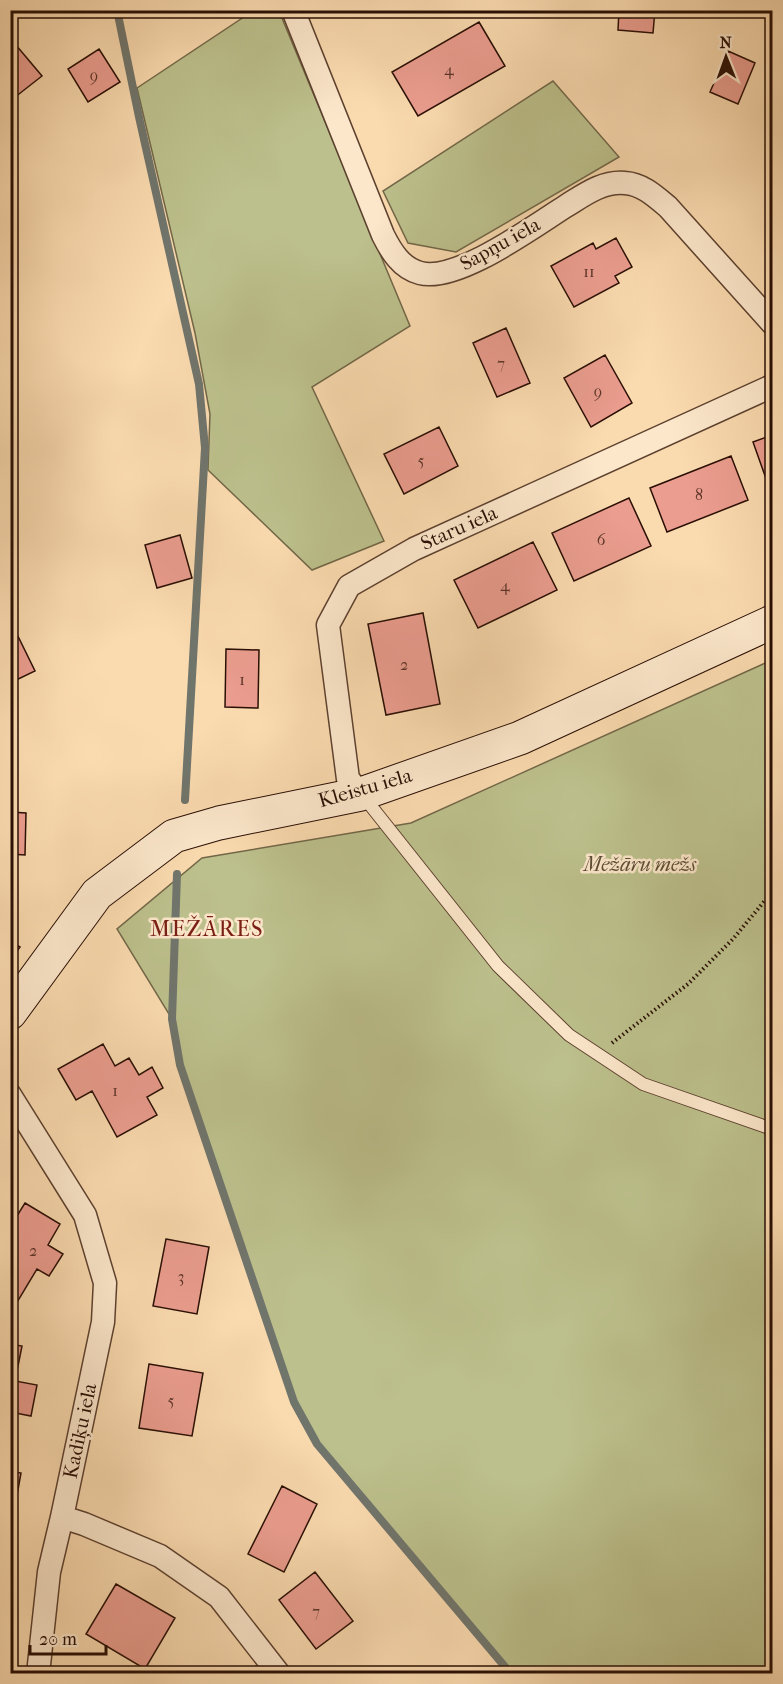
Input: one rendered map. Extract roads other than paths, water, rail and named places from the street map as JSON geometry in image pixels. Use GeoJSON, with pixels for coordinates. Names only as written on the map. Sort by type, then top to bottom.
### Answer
{"type":"FeatureCollection","features":[{"type":"Feature","properties":{"kind":"street","name":"Sapņu iela"},"geometry":{"type":"LineString","coordinates":[[293,10],[383,235],[395,256],[410,268],[420,273],[431,274],[458,269],[481,258],[591,191],[613,183],[633,184],[650,192],[668,207],[772,323]]}},
{"type":"Feature","properties":{"kind":"street","name":"Staru iela"},"geometry":{"type":"LineString","coordinates":[[361,794],[348,779],[328,625],[349,586],[414,549],[772,386]]}},
{"type":"Feature","properties":{"kind":"street","name":"Kleistu iela"},"geometry":{"type":"LineString","coordinates":[[10,1012],[97,894],[174,836],[219,823],[361,794],[520,738],[772,622]]}},
{"type":"Feature","properties":{"kind":"street","name":"Kadiķu iela"},"geometry":{"type":"LineString","coordinates":[[10,1095],[85,1215],[105,1283],[103,1322],[49,1572],[38,1674]]}},
{"type":"Feature","properties":{"kind":"street"},"geometry":{"type":"LineString","coordinates":[[62,1517],[160,1556],[219,1597],[279,1674]]}},
{"type":"Feature","properties":{"kind":"lane"},"geometry":{"type":"LineString","coordinates":[[361,794],[498,966],[569,1035],[644,1084],[772,1129]]}},
{"type":"Feature","properties":{"kind":"waterway"},"geometry":{"type":"LineString","coordinates":[[117,10],[199,384],[205,448],[185,800]]}},
{"type":"Feature","properties":{"kind":"waterway"},"geometry":{"type":"LineString","coordinates":[[177,874],[172,1019],[180,1065],[294,1402],[317,1444],[511,1674]]}},
{"type":"Feature","properties":{"kind":"district","name":"MEŽĀRES"},"geometry":{"type":"Point","coordinates":[207,929]}},
{"type":"Feature","properties":{"kind":"park label","name":"Mežāru mežs"},"geometry":{"type":"Point","coordinates":[640,864]}}]}
